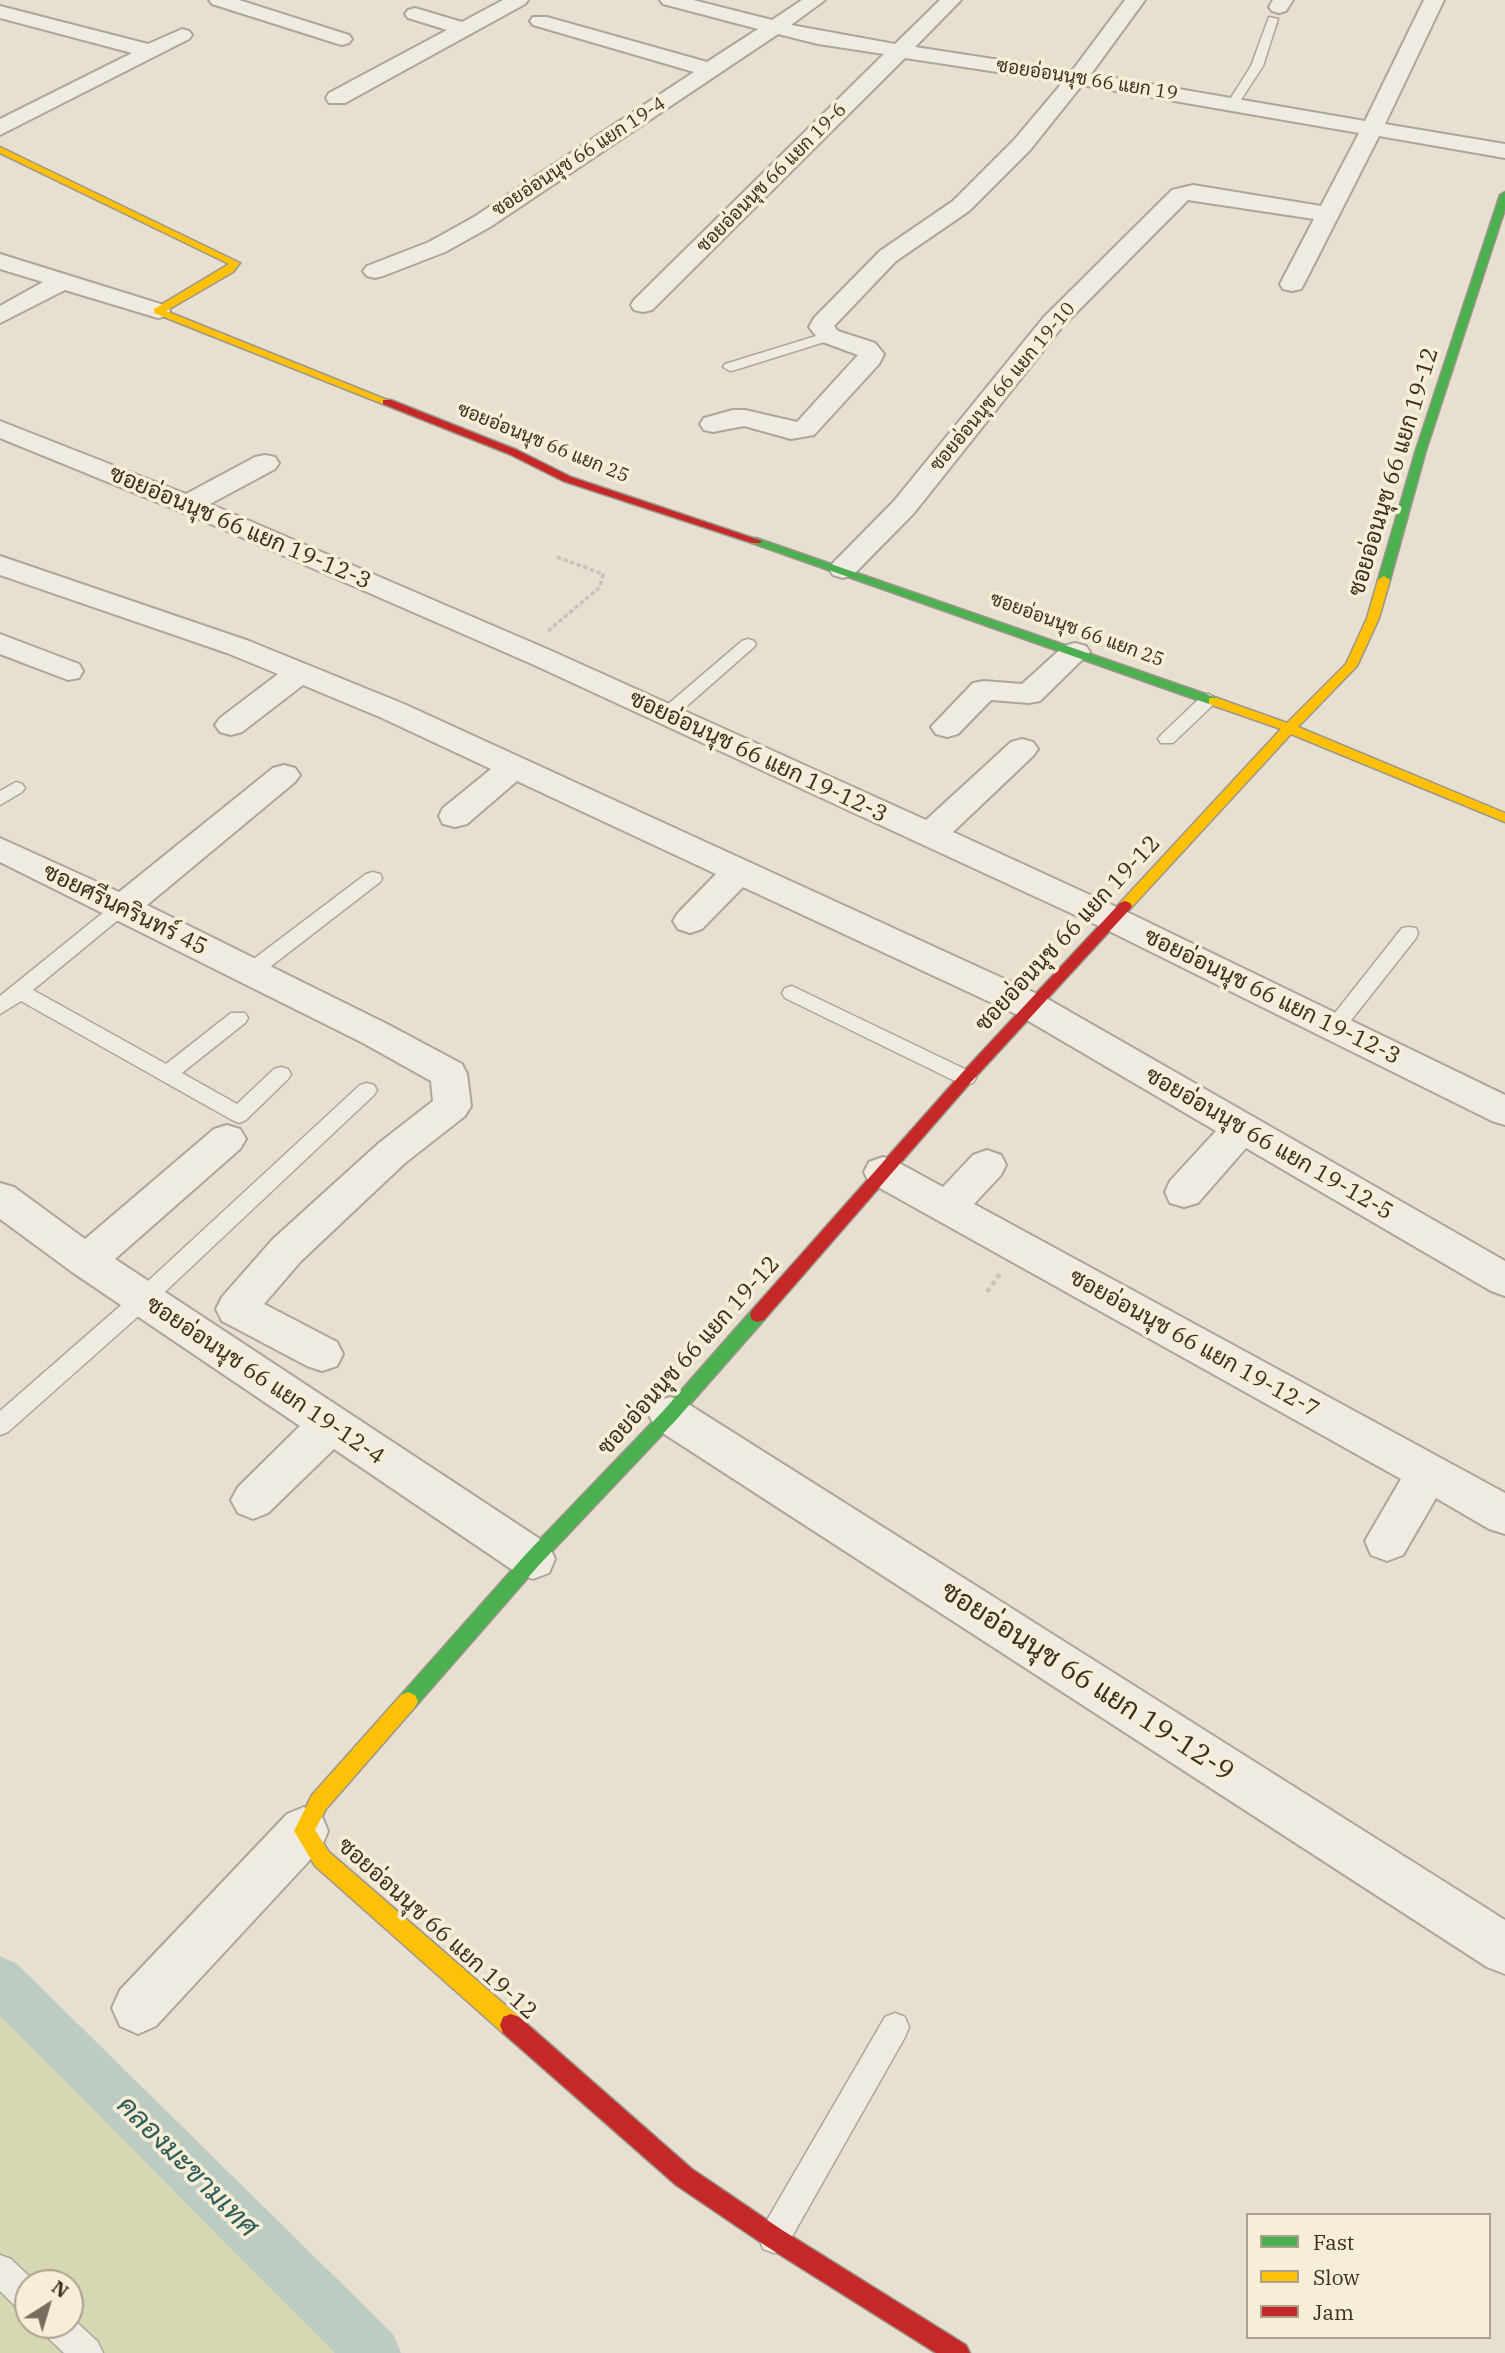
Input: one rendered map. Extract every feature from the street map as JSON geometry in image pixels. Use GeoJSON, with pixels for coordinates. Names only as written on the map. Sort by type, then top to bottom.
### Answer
{"type":"FeatureCollection","features":[{"type":"Feature","properties":{"kind":"street"},"geometry":{"type":"LineString","coordinates":[[219,0],[342,39]]}},
{"type":"Feature","properties":{"kind":"street"},"geometry":{"type":"LineString","coordinates":[[337,98],[518,0]]}},
{"type":"Feature","properties":{"kind":"street","name":"ซอยอ่อนนุช 66 แยก 19"},"geometry":{"type":"LineString","coordinates":[[670,0],[818,38],[1077,78],[1505,151]]}},
{"type":"Feature","properties":{"kind":"street","name":"ซอยอ่อนนุช 66 แยก 19-4"},"geometry":{"type":"LineString","coordinates":[[375,271],[437,247],[482,222],[815,0]]}},
{"type":"Feature","properties":{"kind":"street","name":"ซอยอ่อนนุช 66 แยก 19-6"},"geometry":{"type":"LineString","coordinates":[[643,305],[951,0]]}},
{"type":"Feature","properties":{"kind":"street"},"geometry":{"type":"LineString","coordinates":[[713,424],[733,418],[745,418],[791,431],[805,429],[870,359],[871,354],[866,348],[829,336],[821,327],[823,323],[888,256],[961,206],[1022,145],[1077,78],[1135,0]]}},
{"type":"Feature","properties":{"kind":"street"},"geometry":{"type":"LineString","coordinates":[[1292,284],[1434,0]]}},
{"type":"Feature","properties":{"kind":"street"},"geometry":{"type":"LineString","coordinates":[[0,12],[149,51]]}},
{"type":"Feature","properties":{"kind":"street"},"geometry":{"type":"LineString","coordinates":[[415,14],[464,29]]}},
{"type":"Feature","properties":{"kind":"street"},"geometry":{"type":"LineString","coordinates":[[540,21],[711,70]]}},
{"type":"Feature","properties":{"kind":"street"},"geometry":{"type":"LineString","coordinates":[[0,128],[182,36]]}},
{"type":"Feature","properties":{"kind":"street"},"geometry":{"type":"LineString","coordinates":[[0,103],[39,110]]}},
{"type":"Feature","properties":{"kind":"street"},"geometry":{"type":"LineString","coordinates":[[0,150],[235,263],[230,270],[158,311],[0,261]]}},
{"type":"Feature","properties":{"kind":"street","name":"ซอยอ่อนนุช 66 แยก 19-10"},"geometry":{"type":"LineString","coordinates":[[843,569],[904,507],[1053,322],[1180,195],[1194,192],[1327,214]]}},
{"type":"Feature","properties":{"kind":"street","name":"ซอยอ่อนนุช 66 แยก 19-12"},"geometry":{"type":"LineString","coordinates":[[958,2353],[775,2238],[684,2177],[321,1859],[304,1831],[319,1802],[533,1559],[670,1415],[966,1078],[1289,728],[1350,666],[1362,646],[1373,618],[1421,450],[1505,195]]}},
{"type":"Feature","properties":{"kind":"street"},"geometry":{"type":"LineString","coordinates":[[0,316],[63,281]]}},
{"type":"Feature","properties":{"kind":"street","name":"ซอยอ่อนนุช 66 แยก 25"},"geometry":{"type":"LineString","coordinates":[[158,311],[513,452],[567,479],[843,569],[1209,699],[1289,728],[1505,818]]}},
{"type":"Feature","properties":{"kind":"street","name":"ซอยอ่อนนุช 66 แยก 19-12-3"},"geometry":{"type":"LineString","coordinates":[[0,429],[187,505],[526,650],[1113,919],[1505,1111]]}},
{"type":"Feature","properties":{"kind":"street"},"geometry":{"type":"LineString","coordinates":[[187,505],[265,463]]}},
{"type":"Feature","properties":{"kind":"street","name":"ซอยอ่อนนุช 66 แยก 19-12-5"},"geometry":{"type":"LineString","coordinates":[[0,565],[238,647],[393,710],[512,768],[1033,1007],[1505,1280]]}},
{"type":"Feature","properties":{"kind":"street"},"geometry":{"type":"LineString","coordinates":[[0,643],[68,671]]}},
{"type":"Feature","properties":{"kind":"street"},"geometry":{"type":"LineString","coordinates":[[947,727],[984,691],[1029,694],[1075,652]]}},
{"type":"Feature","properties":{"kind":"street"},"geometry":{"type":"LineString","coordinates":[[231,725],[300,672]]}},
{"type":"Feature","properties":{"kind":"street"},"geometry":{"type":"LineString","coordinates":[[929,835],[1021,748]]}},
{"type":"Feature","properties":{"kind":"street"},"geometry":{"type":"LineString","coordinates":[[455,816],[512,768]]}},
{"type":"Feature","properties":{"kind":"street"},"geometry":{"type":"LineString","coordinates":[[122,907],[284,775]]}},
{"type":"Feature","properties":{"kind":"street","name":"ซอยศรีนครินทร์ 45"},"geometry":{"type":"LineString","coordinates":[[0,849],[376,1034],[449,1074],[452,1106],[392,1153],[287,1250],[236,1309],[322,1354]]}},
{"type":"Feature","properties":{"kind":"street"},"geometry":{"type":"LineString","coordinates":[[690,921],[738,872]]}},
{"type":"Feature","properties":{"kind":"street"},"geometry":{"type":"LineString","coordinates":[[1184,1192],[1240,1129]]}},
{"type":"Feature","properties":{"kind":"street"},"geometry":{"type":"LineString","coordinates":[[86,1261],[227,1139]]}},
{"type":"Feature","properties":{"kind":"street"},"geometry":{"type":"LineString","coordinates":[[947,1207],[987,1166]]}},
{"type":"Feature","properties":{"kind":"street","name":"ซอยอ่อนนุช 66 แยก 19-12-7"},"geometry":{"type":"LineString","coordinates":[[883,1172],[1505,1515]]}},
{"type":"Feature","properties":{"kind":"street","name":"ซอยอ่อนนุช 66 แยก 19-12-4"},"geometry":{"type":"LineString","coordinates":[[0,1198],[86,1261],[533,1559]]}},
{"type":"Feature","properties":{"kind":"street","name":"ซอยอ่อนนุช 66 แยก 19-12-9"},"geometry":{"type":"LineString","coordinates":[[670,1415],[1505,1949]]}},
{"type":"Feature","properties":{"kind":"street"},"geometry":{"type":"LineString","coordinates":[[253,1500],[330,1425]]}},
{"type":"Feature","properties":{"kind":"street"},"geometry":{"type":"LineString","coordinates":[[1387,1541],[1428,1472]]}},
{"type":"Feature","properties":{"kind":"street"},"geometry":{"type":"LineString","coordinates":[[138,2008],[304,1831]]}},
{"type":"Feature","properties":{"kind":"lane"},"geometry":{"type":"LineString","coordinates":[[1233,104],[1257,66],[1279,8]]}},
{"type":"Feature","properties":{"kind":"lane"},"geometry":{"type":"LineString","coordinates":[[730,367],[829,336]]}},
{"type":"Feature","properties":{"kind":"lane"},"geometry":{"type":"LineString","coordinates":[[666,715],[748,644]]}},
{"type":"Feature","properties":{"kind":"lane"},"geometry":{"type":"LineString","coordinates":[[1167,739],[1209,699]]}},
{"type":"Feature","properties":{"kind":"lane"},"geometry":{"type":"LineString","coordinates":[[0,799],[16,788]]}},
{"type":"Feature","properties":{"kind":"lane"},"geometry":{"type":"LineString","coordinates":[[250,972],[373,878]]}},
{"type":"Feature","properties":{"kind":"lane"},"geometry":{"type":"LineString","coordinates":[[0,1007],[122,907]]}},
{"type":"Feature","properties":{"kind":"lane"},"geometry":{"type":"LineString","coordinates":[[1334,1028],[1409,933]]}},
{"type":"Feature","properties":{"kind":"lane"},"geometry":{"type":"LineString","coordinates":[[19,991],[239,1115],[281,1074]]}},
{"type":"Feature","properties":{"kind":"lane"},"geometry":{"type":"LineString","coordinates":[[792,993],[966,1078]]}},
{"type":"Feature","properties":{"kind":"lane"},"geometry":{"type":"LineString","coordinates":[[167,1074],[238,1018]]}},
{"type":"Feature","properties":{"kind":"lane"},"geometry":{"type":"LineString","coordinates":[[0,1425],[143,1299],[367,1090]]}},
{"type":"Feature","properties":{"kind":"lane"},"geometry":{"type":"LineString","coordinates":[[775,2238],[895,2027]]}},
{"type":"Feature","properties":{"kind":"lane"},"geometry":{"type":"LineString","coordinates":[[0,2270],[14,2284]]}},
{"type":"Feature","properties":{"kind":"lane"},"geometry":{"type":"LineString","coordinates":[[72,2339],[87,2353]]}},
{"type":"Feature","properties":{"kind":"path"},"geometry":{"type":"LineString","coordinates":[[526,650],[600,587],[603,574],[557,557]]}},
{"type":"Feature","properties":{"kind":"green space"},"geometry":{"type":"Polygon","coordinates":[[[0,1981],[374,2353],[0,2353],[0,1981]]]}},
{"type":"Feature","properties":{"kind":"waterway","name":"คลองมะขามเทศ"},"geometry":{"type":"LineString","coordinates":[[0,1981],[374,2353]]}},
{"type":"Feature","properties":{"kind":"traffic: fast"},"geometry":{"type":"LineString","coordinates":[[1384,580],[1421,450],[1505,195]]}},
{"type":"Feature","properties":{"kind":"traffic: fast"},"geometry":{"type":"LineString","coordinates":[[756,541],[1213,701]]}},
{"type":"Feature","properties":{"kind":"traffic: fast"},"geometry":{"type":"LineString","coordinates":[[408,1701],[533,1559],[670,1415],[758,1315]]}},
{"type":"Feature","properties":{"kind":"traffic: slow"},"geometry":{"type":"LineString","coordinates":[[0,150],[235,263],[230,270],[158,311],[387,402]]}},
{"type":"Feature","properties":{"kind":"traffic: slow"},"geometry":{"type":"LineString","coordinates":[[1125,906],[1289,728],[1351,666],[1373,618],[1384,580]]}},
{"type":"Feature","properties":{"kind":"traffic: slow"},"geometry":{"type":"LineString","coordinates":[[1213,701],[1289,728],[1505,818]]}},
{"type":"Feature","properties":{"kind":"traffic: slow"},"geometry":{"type":"LineString","coordinates":[[408,1701],[319,1802],[304,1831],[322,1859],[511,2025]]}},
{"type":"Feature","properties":{"kind":"traffic: jam"},"geometry":{"type":"LineString","coordinates":[[387,402],[513,452],[567,479],[756,541]]}},
{"type":"Feature","properties":{"kind":"traffic: jam"},"geometry":{"type":"LineString","coordinates":[[758,1315],[966,1078],[1125,906]]}},
{"type":"Feature","properties":{"kind":"traffic: jam"},"geometry":{"type":"LineString","coordinates":[[511,2025],[684,2177],[774,2238],[958,2353]]}}]}
